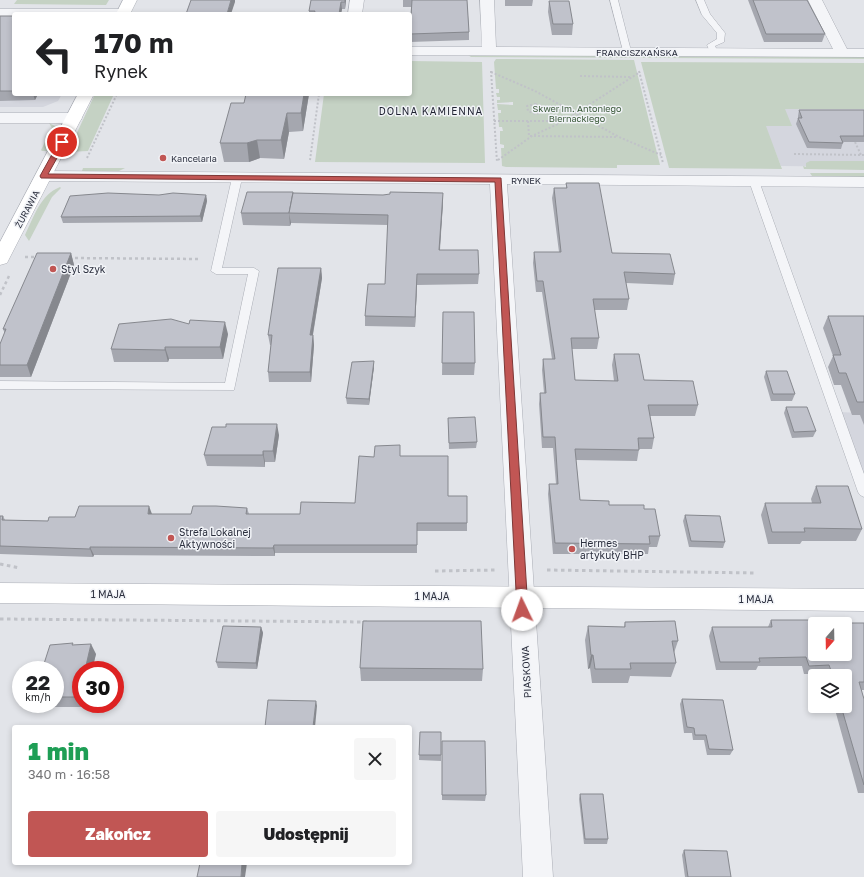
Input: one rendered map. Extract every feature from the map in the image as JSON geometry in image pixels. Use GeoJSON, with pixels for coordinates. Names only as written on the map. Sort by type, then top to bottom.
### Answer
{"type":"FeatureCollection","features":[{"type":"Feature","properties":{"kind":"street"},"geometry":{"type":"LineString","coordinates":[[125,12],[130,0]]}},
{"type":"Feature","properties":{"kind":"street"},"geometry":{"type":"LineString","coordinates":[[355,12],[357,0]]}},
{"type":"Feature","properties":{"kind":"street"},"geometry":{"type":"LineString","coordinates":[[487,0],[489,51]]}},
{"type":"Feature","properties":{"kind":"street"},"geometry":{"type":"LineString","coordinates":[[815,0],[842,52]]}},
{"type":"Feature","properties":{"kind":"street"},"geometry":{"type":"LineString","coordinates":[[0,13],[12,13]]}},
{"type":"Feature","properties":{"kind":"street","name":"FRANCISZKAŃSKA"},"geometry":{"type":"LineString","coordinates":[[412,51],[864,52]]}},
{"type":"Feature","properties":{"kind":"street","name":"ŻURAWIA"},"geometry":{"type":"LineString","coordinates":[[0,259],[85,96]]}},
{"type":"Feature","properties":{"kind":"street"},"geometry":{"type":"LineString","coordinates":[[0,118],[74,118]]}},
{"type":"Feature","properties":{"kind":"street","name":"RYNEK"},"geometry":{"type":"LineString","coordinates":[[44,176],[237,178],[497,170],[754,181],[864,182]]}},
{"type":"Feature","properties":{"kind":"street","name":"PIASKOWA"},"geometry":{"type":"LineString","coordinates":[[497,170],[538,877]]}},
{"type":"Feature","properties":{"kind":"street","name":"1 MAJA"},"geometry":{"type":"LineString","coordinates":[[0,593],[864,600]]}},
{"type":"Feature","properties":{"kind":"lane"},"geometry":{"type":"LineString","coordinates":[[614,0],[627,51]]}},
{"type":"Feature","properties":{"kind":"lane"},"geometry":{"type":"LineString","coordinates":[[692,0],[700,14],[709,19]]}},
{"type":"Feature","properties":{"kind":"lane"},"geometry":{"type":"LineString","coordinates":[[700,0],[709,19],[721,33],[721,40],[711,45],[714,52]]}},
{"type":"Feature","properties":{"kind":"lane"},"geometry":{"type":"LineString","coordinates":[[0,385],[230,387],[254,271],[216,270],[237,178]]}},
{"type":"Feature","properties":{"kind":"lane"},"geometry":{"type":"LineString","coordinates":[[754,181],[864,492]]}},
{"type":"Feature","properties":{"kind":"path"},"geometry":{"type":"LineString","coordinates":[[638,65],[664,165]]}},
{"type":"Feature","properties":{"kind":"path"},"geometry":{"type":"LineString","coordinates":[[490,67],[497,170]]}},
{"type":"Feature","properties":{"kind":"path"},"geometry":{"type":"LineString","coordinates":[[491,72],[535,92],[619,137],[661,155]]}},
{"type":"Feature","properties":{"kind":"path"},"geometry":{"type":"LineString","coordinates":[[497,170],[532,136],[564,121],[640,72]]}},
{"type":"Feature","properties":{"kind":"path"},"geometry":{"type":"LineString","coordinates":[[580,76],[632,77]]}},
{"type":"Feature","properties":{"kind":"path"},"geometry":{"type":"LineString","coordinates":[[86,159],[116,96]]}},
{"type":"Feature","properties":{"kind":"path"},"geometry":{"type":"LineString","coordinates":[[310,166],[319,96]]}},
{"type":"Feature","properties":{"kind":"path"},"geometry":{"type":"LineString","coordinates":[[545,109],[543,112],[535,114],[529,112],[526,108],[529,105],[538,104],[543,106],[545,109],[569,110]]}},
{"type":"Feature","properties":{"kind":"path"},"geometry":{"type":"LineString","coordinates":[[494,121],[564,121]]}},
{"type":"Feature","properties":{"kind":"path"},"geometry":{"type":"LineString","coordinates":[[528,121],[529,136],[619,137]]}},
{"type":"Feature","properties":{"kind":"path"},"geometry":{"type":"LineString","coordinates":[[794,154],[862,155],[855,142]]}},
{"type":"Feature","properties":{"kind":"path"},"geometry":{"type":"LineString","coordinates":[[25,257],[40,257]]}},
{"type":"Feature","properties":{"kind":"path"},"geometry":{"type":"LineString","coordinates":[[64,258],[218,260]]}},
{"type":"Feature","properties":{"kind":"path"},"geometry":{"type":"LineString","coordinates":[[0,619],[371,622]]}},
{"type":"Feature","properties":{"kind":"shaded area"},"geometry":{"type":"Polygon","coordinates":[[[740,63],[864,63],[864,167],[781,166],[740,63]]]}},
{"type":"Feature","properties":{"kind":"shaded area"},"geometry":{"type":"Polygon","coordinates":[[[0,74],[12,91],[12,96],[61,96],[58,101],[43,107],[0,107],[0,74]]]}},
{"type":"Feature","properties":{"kind":"shaded area"},"geometry":{"type":"Polygon","coordinates":[[[837,412],[864,413],[864,498],[837,412]]]}},
{"type":"Feature","properties":{"kind":"green space"},"geometry":{"type":"Polygon","coordinates":[[[17,0],[109,0],[106,5],[14,4],[17,0]]]}},
{"type":"Feature","properties":{"kind":"green space"},"geometry":{"type":"Polygon","coordinates":[[[468,55],[864,56],[864,59],[471,57],[468,55]]]}},
{"type":"Feature","properties":{"kind":"green space","name":"Skwer im. Antoniego Biernackiego"},"geometry":{"type":"Polygon","coordinates":[[[496,59],[634,60],[660,165],[617,165],[617,168],[502,166],[501,148],[504,148],[504,145],[500,144],[500,131],[503,131],[502,127],[499,127],[498,113],[501,113],[501,110],[498,110],[497,104],[513,105],[513,102],[497,103],[497,100],[500,100],[500,97],[497,97],[496,93],[499,93],[499,89],[496,89],[494,62],[496,59]]]}},
{"type":"Feature","properties":{"kind":"green space"},"geometry":{"type":"Polygon","coordinates":[[[412,61],[482,62],[485,163],[315,162],[324,96],[412,96],[412,61]]]}},
{"type":"Feature","properties":{"kind":"green space"},"geometry":{"type":"Polygon","coordinates":[[[641,62],[864,63],[864,109],[785,109],[792,126],[766,126],[782,169],[669,168],[641,62]]]}},
{"type":"Feature","properties":{"kind":"green space"},"geometry":{"type":"Polygon","coordinates":[[[94,96],[113,96],[88,151],[68,152],[94,96]]]}},
{"type":"Feature","properties":{"kind":"green space"},"geometry":{"type":"Polygon","coordinates":[[[49,123],[57,127],[58,133],[48,151],[42,151],[41,150],[52,128],[49,123]]]}},
{"type":"Feature","properties":{"kind":"green space"},"geometry":{"type":"Polygon","coordinates":[[[810,161],[864,161],[864,170],[804,169],[803,166],[806,167],[806,163],[810,161]]]}},
{"type":"Feature","properties":{"kind":"green space"},"geometry":{"type":"Polygon","coordinates":[[[83,168],[125,168],[117,172],[86,172],[82,171],[83,168]]]}},
{"type":"Feature","properties":{"kind":"green space"},"geometry":{"type":"Polygon","coordinates":[[[810,173],[864,173],[864,177],[812,176],[810,173]]]}},
{"type":"Feature","properties":{"kind":"green space"},"geometry":{"type":"Polygon","coordinates":[[[60,187],[61,188],[52,197],[29,241],[25,235],[38,207],[47,195],[60,187]]]}},
{"type":"Feature","properties":{"kind":"building"},"geometry":{"type":"Polygon","coordinates":[[[191,0],[231,0],[228,12],[187,12],[191,0]]]}},
{"type":"Feature","properties":{"kind":"building"},"geometry":{"type":"Polygon","coordinates":[[[311,0],[345,0],[345,2],[341,2],[339,12],[309,11],[311,0]]]}},
{"type":"Feature","properties":{"kind":"building"},"geometry":{"type":"Polygon","coordinates":[[[412,0],[467,0],[469,32],[412,34],[412,0]]]}},
{"type":"Feature","properties":{"kind":"building"},"geometry":{"type":"Polygon","coordinates":[[[753,0],[807,0],[825,34],[766,34],[753,0]]]}},
{"type":"Feature","properties":{"kind":"building"},"geometry":{"type":"Polygon","coordinates":[[[549,1],[569,1],[573,24],[553,24],[549,1]]]}},
{"type":"Feature","properties":{"kind":"building"},"geometry":{"type":"Polygon","coordinates":[[[0,16],[12,16],[12,91],[0,91],[0,16]]]}},
{"type":"Feature","properties":{"kind":"building"},"geometry":{"type":"Polygon","coordinates":[[[246,96],[304,96],[301,113],[287,113],[281,140],[257,140],[247,143],[220,143],[231,103],[244,103],[246,96]]]}},
{"type":"Feature","properties":{"kind":"building"},"geometry":{"type":"Polygon","coordinates":[[[799,110],[864,110],[864,136],[840,136],[843,143],[809,142],[798,118],[802,118],[799,110]]]}},
{"type":"Feature","properties":{"kind":"building"},"geometry":{"type":"Polygon","coordinates":[[[566,183],[599,183],[612,253],[670,254],[675,274],[624,272],[629,299],[593,299],[599,338],[571,338],[575,380],[618,381],[614,354],[639,354],[644,380],[693,381],[698,405],[648,405],[654,438],[638,438],[639,450],[575,449],[580,500],[609,501],[609,505],[644,505],[644,509],[655,509],[660,536],[649,536],[650,544],[555,543],[549,484],[558,484],[555,437],[543,437],[540,393],[546,393],[543,359],[555,359],[543,281],[537,281],[534,252],[561,252],[554,188],[567,188],[566,183]]]}},
{"type":"Feature","properties":{"kind":"building"},"geometry":{"type":"Polygon","coordinates":[[[247,192],[293,192],[289,213],[241,213],[247,192]]]}},
{"type":"Feature","properties":{"kind":"building"},"geometry":{"type":"Polygon","coordinates":[[[390,192],[443,193],[439,250],[478,250],[479,274],[417,274],[415,317],[365,316],[368,284],[385,284],[388,215],[289,213],[293,193],[383,195],[390,194],[390,192]]]}},
{"type":"Feature","properties":{"kind":"building"},"geometry":{"type":"Polygon","coordinates":[[[108,193],[159,195],[173,193],[206,195],[200,216],[61,217],[70,196],[108,193]]]}},
{"type":"Feature","properties":{"kind":"building"},"geometry":{"type":"Polygon","coordinates":[[[37,253],[71,253],[27,365],[0,365],[0,344],[6,329],[3,329],[37,253]]]}},
{"type":"Feature","properties":{"kind":"building"},"geometry":{"type":"Polygon","coordinates":[[[278,268],[321,268],[310,335],[313,335],[310,372],[268,372],[272,335],[268,335],[278,268]]]}},
{"type":"Feature","properties":{"kind":"building"},"geometry":{"type":"Polygon","coordinates":[[[443,312],[474,312],[475,363],[442,363],[443,312]]]}},
{"type":"Feature","properties":{"kind":"building"},"geometry":{"type":"Polygon","coordinates":[[[828,316],[864,316],[864,402],[857,402],[846,373],[839,373],[833,355],[841,355],[828,316]]]}},
{"type":"Feature","properties":{"kind":"building"},"geometry":{"type":"Polygon","coordinates":[[[171,319],[189,324],[190,320],[225,322],[220,347],[165,347],[165,350],[111,349],[119,324],[171,319]]]}},
{"type":"Feature","properties":{"kind":"building"},"geometry":{"type":"Polygon","coordinates":[[[374,361],[369,399],[346,398],[352,362],[374,361]]]}},
{"type":"Feature","properties":{"kind":"building"},"geometry":{"type":"Polygon","coordinates":[[[766,371],[787,371],[795,394],[773,394],[766,371]]]}},
{"type":"Feature","properties":{"kind":"building"},"geometry":{"type":"Polygon","coordinates":[[[786,407],[807,407],[816,431],[794,432],[786,407]]]}},
{"type":"Feature","properties":{"kind":"building"},"geometry":{"type":"Polygon","coordinates":[[[475,417],[477,442],[449,443],[448,418],[475,417]]]}},
{"type":"Feature","properties":{"kind":"building"},"geometry":{"type":"Polygon","coordinates":[[[226,424],[277,424],[273,451],[263,451],[263,455],[204,455],[212,427],[226,427],[226,424]]]}},
{"type":"Feature","properties":{"kind":"building"},"geometry":{"type":"Polygon","coordinates":[[[400,445],[400,456],[448,456],[448,496],[467,496],[467,523],[417,523],[417,545],[274,545],[273,548],[90,547],[90,549],[0,546],[0,516],[3,516],[2,520],[48,521],[49,517],[75,517],[79,506],[149,506],[148,514],[191,514],[193,506],[216,506],[247,508],[246,514],[300,514],[301,502],[355,503],[359,456],[374,457],[375,446],[400,445]]]}},
{"type":"Feature","properties":{"kind":"building"},"geometry":{"type":"Polygon","coordinates":[[[816,486],[848,486],[862,529],[804,528],[805,532],[772,532],[765,503],[821,503],[816,486]]]}},
{"type":"Feature","properties":{"kind":"building"},"geometry":{"type":"Polygon","coordinates":[[[685,515],[720,516],[725,542],[691,541],[685,515]]]}},
{"type":"Feature","properties":{"kind":"building"},"geometry":{"type":"Polygon","coordinates":[[[771,620],[808,620],[808,661],[852,661],[852,623],[864,623],[864,682],[859,682],[864,699],[864,785],[843,713],[852,713],[852,669],[830,669],[829,665],[809,666],[806,657],[759,658],[760,662],[720,662],[712,627],[772,627],[771,620]]]}},
{"type":"Feature","properties":{"kind":"building"},"geometry":{"type":"Polygon","coordinates":[[[363,621],[481,621],[483,669],[360,668],[363,621]]]}},
{"type":"Feature","properties":{"kind":"building"},"geometry":{"type":"Polygon","coordinates":[[[675,621],[678,641],[672,641],[676,663],[630,663],[631,669],[595,669],[593,655],[591,655],[588,626],[625,627],[625,622],[675,621]]]}},
{"type":"Feature","properties":{"kind":"building"},"geometry":{"type":"Polygon","coordinates":[[[223,626],[261,627],[256,663],[216,662],[223,626]]]}},
{"type":"Feature","properties":{"kind":"building"},"geometry":{"type":"Polygon","coordinates":[[[73,643],[72,645],[91,644],[87,661],[72,661],[72,697],[64,697],[64,661],[45,661],[50,645],[73,643]]]}},
{"type":"Feature","properties":{"kind":"building"},"geometry":{"type":"Polygon","coordinates":[[[682,699],[723,700],[733,750],[709,749],[706,735],[695,735],[694,728],[687,727],[682,699]]]}},
{"type":"Feature","properties":{"kind":"building"},"geometry":{"type":"Polygon","coordinates":[[[268,700],[316,701],[313,725],[265,725],[268,700]]]}},
{"type":"Feature","properties":{"kind":"building"},"geometry":{"type":"Polygon","coordinates":[[[420,732],[441,732],[441,755],[419,755],[420,732]]]}},
{"type":"Feature","properties":{"kind":"building"},"geometry":{"type":"Polygon","coordinates":[[[442,741],[485,741],[486,795],[442,795],[442,741]]]}},
{"type":"Feature","properties":{"kind":"building"},"geometry":{"type":"Polygon","coordinates":[[[580,794],[603,794],[608,839],[585,839],[580,794]]]}},
{"type":"Feature","properties":{"kind":"building"},"geometry":{"type":"Polygon","coordinates":[[[684,850],[727,851],[731,877],[688,877],[684,850]]]}},
{"type":"Feature","properties":{"kind":"building"},"geometry":{"type":"Polygon","coordinates":[[[200,865],[242,865],[241,877],[197,877],[200,865]]]}},
{"type":"Feature","properties":{"kind":"place","name":"Kancelaria"},"geometry":{"type":"Point","coordinates":[163,158]}},
{"type":"Feature","properties":{"kind":"place","name":"Styl Szyk"},"geometry":{"type":"Point","coordinates":[53,269]}},
{"type":"Feature","properties":{"kind":"place","name":"Strefa Lokalnej Aktywności"},"geometry":{"type":"Point","coordinates":[171,538]}},
{"type":"Feature","properties":{"kind":"place","name":"Hermes artykuły BHP"},"geometry":{"type":"Point","coordinates":[572,549]}},
{"type":"Feature","properties":{"kind":"district","name":"DOLNA KAMIENNA"},"geometry":{"type":"Point","coordinates":[431,111]}},
{"type":"Feature","properties":{"kind":"route"},"geometry":{"type":"LineString","coordinates":[[62,142],[44,176],[498,180],[522,610]]}}]}
